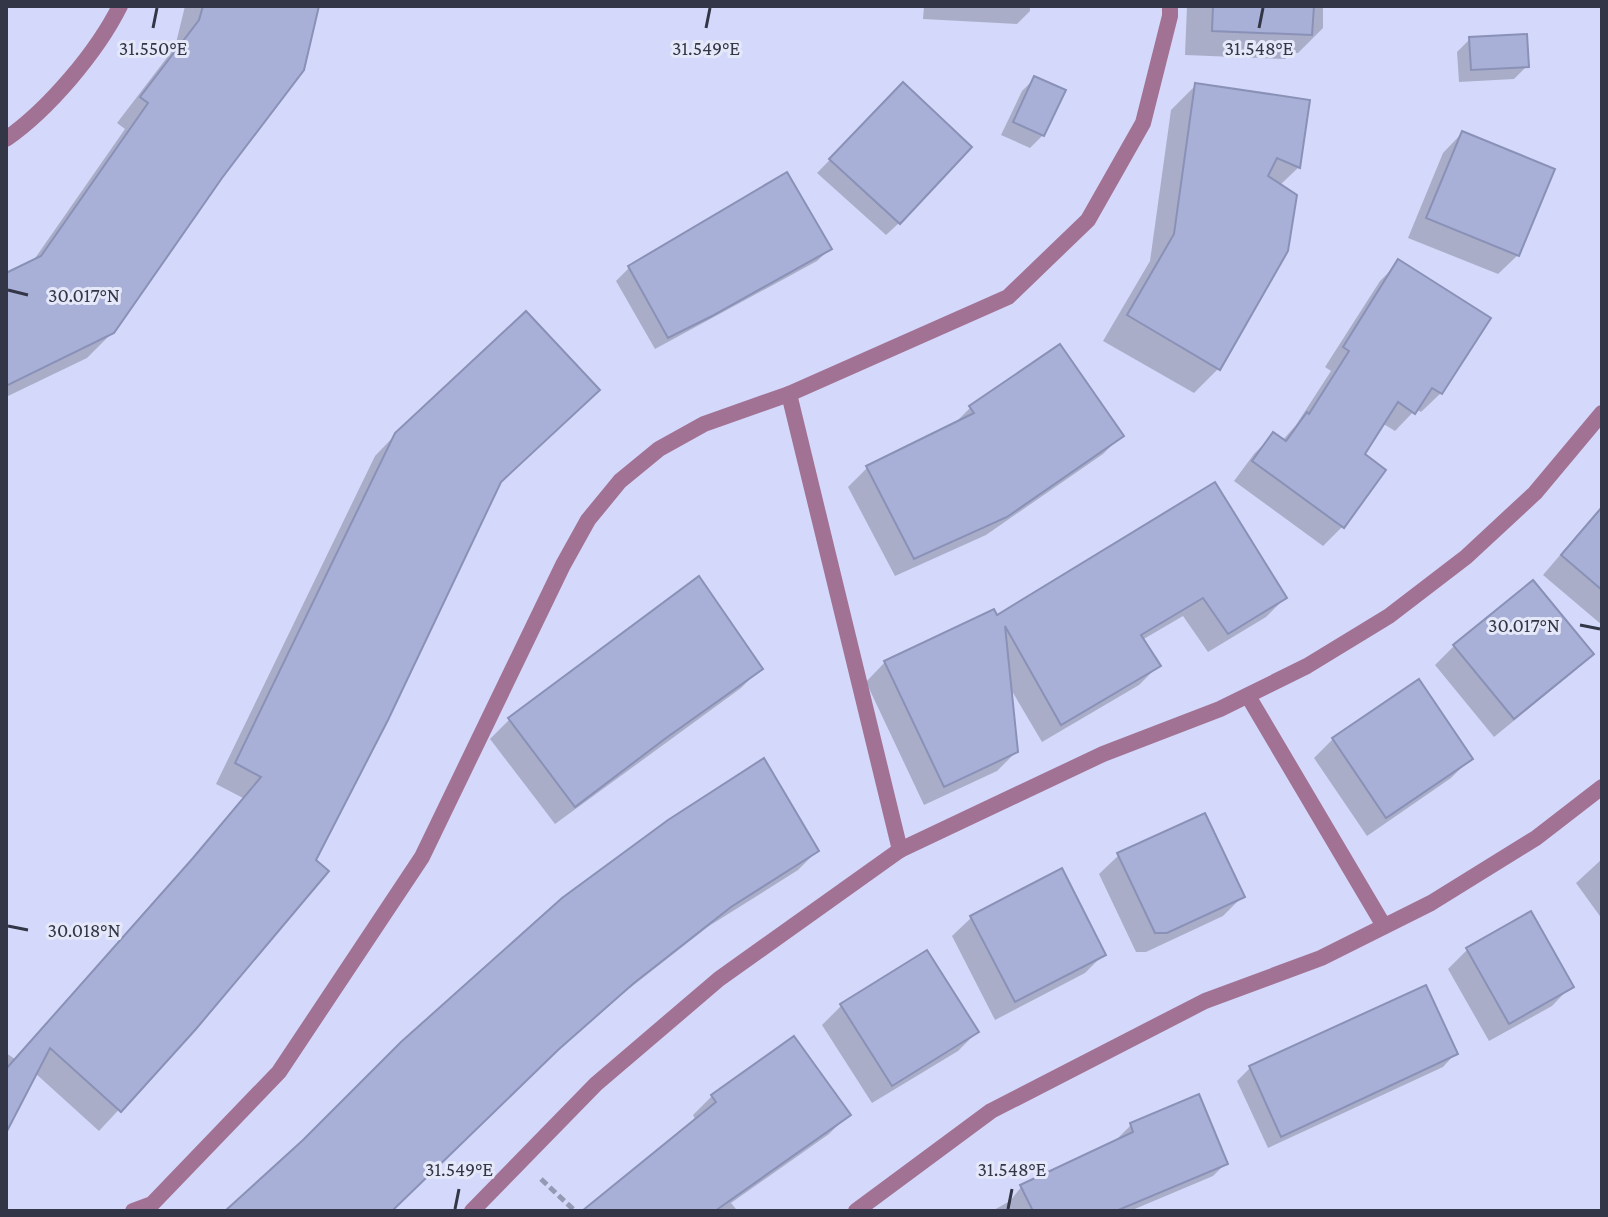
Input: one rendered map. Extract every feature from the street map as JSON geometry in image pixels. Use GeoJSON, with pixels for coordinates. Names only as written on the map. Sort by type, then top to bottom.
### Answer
{"type":"FeatureCollection","features":[{"type":"Feature","properties":{"kind":"street"},"geometry":{"type":"LineString","coordinates":[[6,139],[31,122],[105,35],[120,6]]}},
{"type":"Feature","properties":{"kind":"street"},"geometry":{"type":"LineString","coordinates":[[133,1211],[152,1204],[279,1072],[422,857],[563,565],[588,520],[620,481],[659,449],[704,424],[789,394],[1008,297],[1088,220],[1143,123],[1170,6]]}},
{"type":"Feature","properties":{"kind":"street"},"geometry":{"type":"LineString","coordinates":[[789,394],[900,850]]}},
{"type":"Feature","properties":{"kind":"street"},"geometry":{"type":"LineString","coordinates":[[472,1211],[596,1084],[719,979],[900,850],[1103,754],[1248,696],[1307,666],[1389,616],[1466,557],[1535,493],[1602,413]]}},
{"type":"Feature","properties":{"kind":"street"},"geometry":{"type":"LineString","coordinates":[[1248,696],[1384,926]]}},
{"type":"Feature","properties":{"kind":"street"},"geometry":{"type":"LineString","coordinates":[[856,1211],[991,1111],[1205,1001],[1321,958],[1431,903],[1536,838],[1602,787]]}},
{"type":"Feature","properties":{"kind":"path"},"geometry":{"type":"LineString","coordinates":[[521,1159],[575,1211]]}},
{"type":"Feature","properties":{"kind":"building"},"geometry":{"type":"Polygon","coordinates":[[[203,6],[319,6],[304,70],[222,178],[114,333],[6,386],[6,273],[41,256],[148,103],[140,97],[199,20],[203,6]]]}},
{"type":"Feature","properties":{"kind":"building"},"geometry":{"type":"Polygon","coordinates":[[[1213,6],[1314,6],[1312,35],[1212,31],[1213,6]]]}},
{"type":"Feature","properties":{"kind":"building"},"geometry":{"type":"Polygon","coordinates":[[[1527,34],[1529,67],[1471,70],[1469,37],[1527,34]]]}},
{"type":"Feature","properties":{"kind":"building"},"geometry":{"type":"Polygon","coordinates":[[[1034,76],[1066,90],[1044,136],[1013,122],[1034,76]]]}},
{"type":"Feature","properties":{"kind":"building"},"geometry":{"type":"Polygon","coordinates":[[[903,82],[972,147],[900,224],[829,159],[903,82]]]}},
{"type":"Feature","properties":{"kind":"building"},"geometry":{"type":"Polygon","coordinates":[[[1195,83],[1310,100],[1300,168],[1277,158],[1268,176],[1297,195],[1288,251],[1220,370],[1127,315],[1174,234],[1195,83]]]}},
{"type":"Feature","properties":{"kind":"building"},"geometry":{"type":"Polygon","coordinates":[[[1462,131],[1555,169],[1519,256],[1426,218],[1462,131]]]}},
{"type":"Feature","properties":{"kind":"building"},"geometry":{"type":"Polygon","coordinates":[[[787,172],[832,249],[668,338],[628,266],[787,172]]]}},
{"type":"Feature","properties":{"kind":"building"},"geometry":{"type":"Polygon","coordinates":[[[1398,259],[1491,318],[1442,394],[1432,388],[1415,414],[1398,402],[1365,454],[1386,470],[1344,528],[1252,461],[1273,432],[1286,441],[1307,412],[1309,414],[1349,351],[1343,347],[1398,259]]]}},
{"type":"Feature","properties":{"kind":"building"},"geometry":{"type":"Polygon","coordinates":[[[526,311],[600,390],[501,482],[388,720],[316,860],[329,871],[196,1029],[121,1112],[50,1048],[6,1133],[6,1069],[261,777],[235,763],[395,433],[526,311]]]}},
{"type":"Feature","properties":{"kind":"building"},"geometry":{"type":"Polygon","coordinates":[[[1060,344],[1124,436],[1007,517],[914,559],[866,466],[974,413],[969,406],[1060,344]]]}},
{"type":"Feature","properties":{"kind":"building"},"geometry":{"type":"Polygon","coordinates":[[[1215,482],[1287,598],[1228,634],[1203,598],[1141,635],[1161,666],[1061,725],[1005,626],[1018,752],[944,787],[884,661],[994,609],[997,615],[1215,482]]]}},
{"type":"Feature","properties":{"kind":"building"},"geometry":{"type":"Polygon","coordinates":[[[1602,507],[1602,590],[1561,555],[1602,507]]]}},
{"type":"Feature","properties":{"kind":"building"},"geometry":{"type":"Polygon","coordinates":[[[699,576],[763,669],[575,807],[508,718],[699,576]]]}},
{"type":"Feature","properties":{"kind":"building"},"geometry":{"type":"Polygon","coordinates":[[[1533,580],[1594,654],[1514,719],[1453,645],[1533,580]]]}},
{"type":"Feature","properties":{"kind":"building"},"geometry":{"type":"Polygon","coordinates":[[[1419,679],[1473,759],[1386,818],[1332,738],[1419,679]]]}},
{"type":"Feature","properties":{"kind":"building"},"geometry":{"type":"Polygon","coordinates":[[[764,758],[819,851],[731,907],[634,983],[558,1050],[392,1211],[225,1211],[303,1140],[401,1042],[562,898],[668,820],[764,758]]]}},
{"type":"Feature","properties":{"kind":"building"},"geometry":{"type":"Polygon","coordinates":[[[1205,813],[1245,897],[1167,933],[1155,933],[1117,853],[1205,813]]]}},
{"type":"Feature","properties":{"kind":"building"},"geometry":{"type":"Polygon","coordinates":[[[1062,868],[1106,955],[1015,1002],[970,916],[1062,868]]]}},
{"type":"Feature","properties":{"kind":"building"},"geometry":{"type":"Polygon","coordinates":[[[1531,911],[1574,987],[1509,1024],[1466,948],[1531,911]]]}},
{"type":"Feature","properties":{"kind":"building"},"geometry":{"type":"Polygon","coordinates":[[[927,950],[979,1032],[892,1086],[840,1004],[927,950]]]}},
{"type":"Feature","properties":{"kind":"building"},"geometry":{"type":"Polygon","coordinates":[[[1426,985],[1458,1054],[1281,1137],[1249,1066],[1426,985]]]}},
{"type":"Feature","properties":{"kind":"building"},"geometry":{"type":"Polygon","coordinates":[[[794,1036],[851,1115],[715,1211],[582,1211],[716,1102],[711,1095],[794,1036]]]}},
{"type":"Feature","properties":{"kind":"building"},"geometry":{"type":"Polygon","coordinates":[[[1199,1094],[1228,1164],[1116,1211],[1033,1211],[1020,1185],[1133,1132],[1130,1123],[1199,1094]]]}}]}
